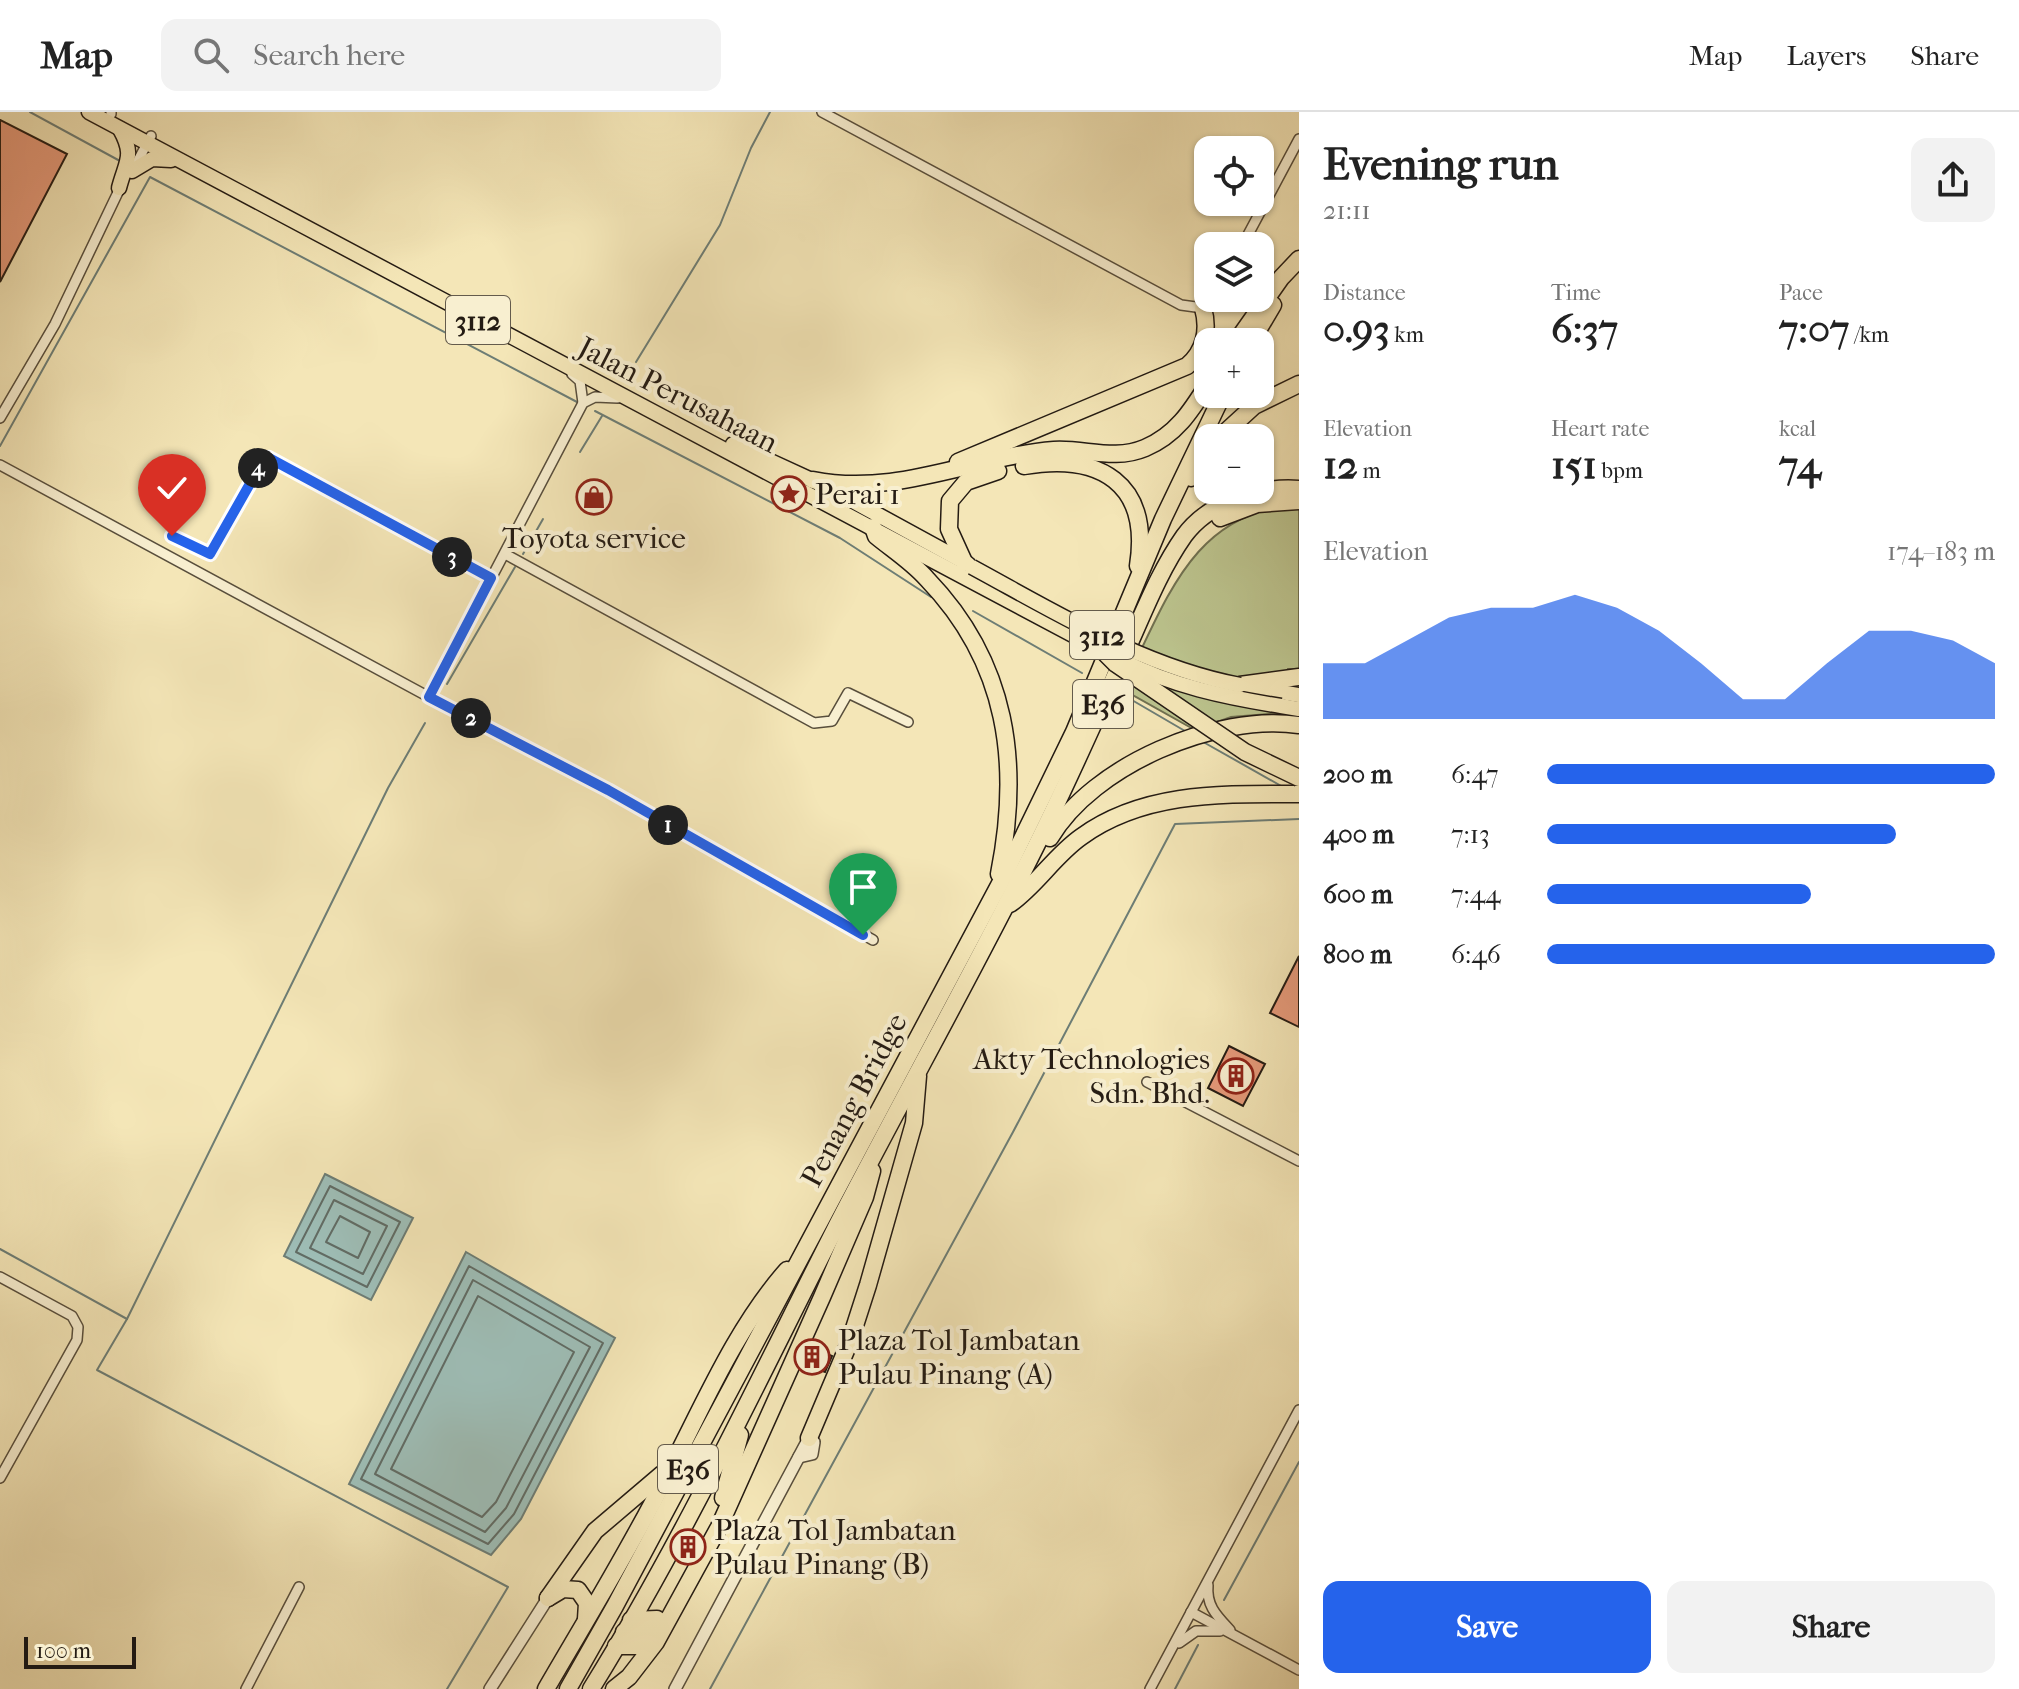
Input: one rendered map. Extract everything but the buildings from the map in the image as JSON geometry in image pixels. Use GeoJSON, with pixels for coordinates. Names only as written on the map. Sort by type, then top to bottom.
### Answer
{"type":"FeatureCollection","features":[{"type":"Feature","properties":{"kind":"highway"},"geometry":{"type":"LineString","coordinates":[[1246,328],[1281,278],[1299,261]]}},
{"type":"Feature","properties":{"kind":"highway"},"geometry":{"type":"LineString","coordinates":[[1259,328],[1299,261]]}},
{"type":"Feature","properties":{"kind":"highway"},"geometry":{"type":"LineString","coordinates":[[932,475],[1187,366],[1206,335],[1208,312]]}},
{"type":"Feature","properties":{"kind":"highway"},"geometry":{"type":"LineString","coordinates":[[1234,424],[1275,393],[1299,384]]}},
{"type":"Feature","properties":{"kind":"highway"},"geometry":{"type":"LineString","coordinates":[[813,480],[868,485],[1047,451],[1110,454],[1137,451],[1176,430],[1194,404]]}},
{"type":"Feature","properties":{"kind":"highway","name":"Penang Bridge"},"geometry":{"type":"LineString","coordinates":[[591,1689],[743,1418],[918,1071],[1000,901],[1123,621],[1163,519],[1216,408]]}},
{"type":"Feature","properties":{"kind":"highway"},"geometry":{"type":"LineString","coordinates":[[968,570],[950,534],[947,516],[950,501],[962,485],[984,475],[1017,467],[1076,463],[1103,471],[1132,500],[1140,537],[1136,584]]}},
{"type":"Feature","properties":{"kind":"highway"},"geometry":{"type":"LineString","coordinates":[[1163,519],[1194,474]]}},
{"type":"Feature","properties":{"kind":"highway"},"geometry":{"type":"LineString","coordinates":[[1175,554],[1195,525],[1230,502],[1263,490],[1299,489]]}},
{"type":"Feature","properties":{"kind":"highway"},"geometry":{"type":"LineString","coordinates":[[1175,554],[1214,522],[1232,513],[1257,504],[1299,501]]}},
{"type":"Feature","properties":{"kind":"highway"},"geometry":{"type":"LineString","coordinates":[[873,527],[876,536],[919,571],[952,606],[975,641],[995,687],[1007,742],[1009,798],[1000,901],[1021,896],[1069,847],[1093,829],[1141,807],[1187,797],[1299,794]]}},
{"type":"Feature","properties":{"kind":"highway","name":"Penang Bridge"},"geometry":{"type":"LineString","coordinates":[[568,1689],[807,1248],[1000,901],[1032,854],[1155,588],[1175,554]]}},
{"type":"Feature","properties":{"kind":"highway"},"geometry":{"type":"LineString","coordinates":[[1103,651],[1116,664],[1245,752],[1299,778]]}},
{"type":"Feature","properties":{"kind":"highway"},"geometry":{"type":"LineString","coordinates":[[1240,685],[1298,683]]}},
{"type":"Feature","properties":{"kind":"highway"},"geometry":{"type":"LineString","coordinates":[[1032,854],[1044,848],[1058,824],[1089,791],[1132,763],[1230,726],[1261,723],[1299,725]]}},
{"type":"Feature","properties":{"kind":"highway"},"geometry":{"type":"LineString","coordinates":[[809,1438],[850,1341],[868,1285],[914,1123],[918,1071]]}},
{"type":"Feature","properties":{"kind":"highway","name":"Penang Bridge"},"geometry":{"type":"LineString","coordinates":[[614,1689],[629,1677],[664,1630],[724,1517],[865,1197],[875,1151]]}},
{"type":"Feature","properties":{"kind":"highway"},"geometry":{"type":"LineString","coordinates":[[546,1689],[752,1319],[767,1294],[807,1248]]}},
{"type":"Feature","properties":{"kind":"highway"},"geometry":{"type":"LineString","coordinates":[[604,1689],[622,1675],[659,1628],[725,1494],[743,1418]]}},
{"type":"Feature","properties":{"kind":"highway"},"geometry":{"type":"LineString","coordinates":[[548,1598],[595,1531],[672,1466]]}},
{"type":"Feature","properties":{"kind":"highway"},"geometry":{"type":"LineString","coordinates":[[548,1598],[563,1589],[578,1590],[587,1603],[586,1620]]}},
{"type":"Feature","properties":{"kind":"highway"},"geometry":{"type":"LineString","coordinates":[[645,1649],[624,1633],[657,1619],[659,1628]]}},
{"type":"Feature","properties":{"kind":"main road","name":"Jalan Perusahaan"},"geometry":{"type":"LineString","coordinates":[[89,112],[149,140],[710,432],[813,480],[1103,651],[1179,685],[1282,699]]}},
{"type":"Feature","properties":{"kind":"main road","name":"Jalan Perusahaan"},"geometry":{"type":"LineString","coordinates":[[110,113],[179,161],[873,527],[1137,653],[1185,671],[1282,699],[1299,709]]}},
{"type":"Feature","properties":{"kind":"main road"},"geometry":{"type":"LineString","coordinates":[[120,129],[133,166]]}},
{"type":"Feature","properties":{"kind":"main road"},"geometry":{"type":"LineString","coordinates":[[119,188],[133,166],[152,159],[179,161]]}},
{"type":"Feature","properties":{"kind":"main road","name":"Jalan Perusahaan"},"geometry":{"type":"LineString","coordinates":[[1282,699],[1298,683]]}},
{"type":"Feature","properties":{"kind":"street"},"geometry":{"type":"LineString","coordinates":[[822,112],[1181,305],[1194,304]]}},
{"type":"Feature","properties":{"kind":"street"},"geometry":{"type":"LineString","coordinates":[[1249,232],[1299,139]]}},
{"type":"Feature","properties":{"kind":"street"},"geometry":{"type":"LineString","coordinates":[[133,166],[149,140]]}},
{"type":"Feature","properties":{"kind":"street"},"geometry":{"type":"LineString","coordinates":[[0,418],[55,324],[119,188]]}},
{"type":"Feature","properties":{"kind":"street"},"geometry":{"type":"LineString","coordinates":[[429,697],[583,403],[580,381],[564,366]]}},
{"type":"Feature","properties":{"kind":"street"},"geometry":{"type":"LineString","coordinates":[[583,403],[595,397],[625,398]]}},
{"type":"Feature","properties":{"kind":"street"},"geometry":{"type":"LineString","coordinates":[[172,536],[210,554],[260,466],[269,458],[491,578]]}},
{"type":"Feature","properties":{"kind":"street"},"geometry":{"type":"LineString","coordinates":[[0,465],[608,790],[873,940]]}},
{"type":"Feature","properties":{"kind":"street"},"geometry":{"type":"LineString","coordinates":[[505,554],[814,723],[832,721],[848,693],[908,722]]}},
{"type":"Feature","properties":{"kind":"street"},"geometry":{"type":"LineString","coordinates":[[1147,1082],[1299,1161]]}},
{"type":"Feature","properties":{"kind":"street"},"geometry":{"type":"LineString","coordinates":[[0,1277],[72,1316],[78,1327],[77,1340],[0,1478]]}},
{"type":"Feature","properties":{"kind":"street"},"geometry":{"type":"LineString","coordinates":[[1150,1689],[1299,1410]]}},
{"type":"Feature","properties":{"kind":"street"},"geometry":{"type":"LineString","coordinates":[[675,1689],[809,1438]]}},
{"type":"Feature","properties":{"kind":"street"},"geometry":{"type":"LineString","coordinates":[[1211,1576],[1207,1589],[1208,1602],[1215,1615],[1235,1636]]}},
{"type":"Feature","properties":{"kind":"street"},"geometry":{"type":"LineString","coordinates":[[246,1689],[299,1587]]}},
{"type":"Feature","properties":{"kind":"street"},"geometry":{"type":"LineString","coordinates":[[490,1689],[548,1598]]}},
{"type":"Feature","properties":{"kind":"street"},"geometry":{"type":"LineString","coordinates":[[1191,1612],[1299,1670]]}},
{"type":"Feature","properties":{"kind":"street"},"geometry":{"type":"LineString","coordinates":[[1167,1658],[1185,1636],[1196,1631],[1218,1630],[1235,1636]]}},
{"type":"Feature","properties":{"kind":"green space"},"geometry":{"type":"Polygon","coordinates":[[[1299,505],[1299,669],[1288,669],[1281,713],[1231,717],[1195,730],[1122,689],[1168,596],[1206,544],[1231,524],[1262,511],[1299,505]]]}},
{"type":"Feature","properties":{"kind":"water"},"geometry":{"type":"Polygon","coordinates":[[[325,1174],[413,1218],[371,1300],[284,1256],[325,1174]]]}},
{"type":"Feature","properties":{"kind":"water"},"geometry":{"type":"Polygon","coordinates":[[[466,1252],[615,1338],[521,1519],[491,1555],[349,1484],[466,1252]]]}},
{"type":"Feature","properties":{"kind":"waterway"},"geometry":{"type":"LineString","coordinates":[[30,112],[120,161]]}},
{"type":"Feature","properties":{"kind":"waterway"},"geometry":{"type":"LineString","coordinates":[[636,362],[720,225],[751,148],[770,112]]}},
{"type":"Feature","properties":{"kind":"waterway"},"geometry":{"type":"LineString","coordinates":[[0,446],[150,177],[577,402]]}},
{"type":"Feature","properties":{"kind":"waterway"},"geometry":{"type":"LineString","coordinates":[[595,411],[840,538],[931,597]]}},
{"type":"Feature","properties":{"kind":"waterway"},"geometry":{"type":"LineString","coordinates":[[580,452],[602,416]]}},
{"type":"Feature","properties":{"kind":"waterway"},"geometry":{"type":"LineString","coordinates":[[523,554],[543,519]]}},
{"type":"Feature","properties":{"kind":"waterway"},"geometry":{"type":"LineString","coordinates":[[447,684],[515,567]]}},
{"type":"Feature","properties":{"kind":"waterway"},"geometry":{"type":"LineString","coordinates":[[973,611],[1082,673]]}},
{"type":"Feature","properties":{"kind":"waterway"},"geometry":{"type":"LineString","coordinates":[[1125,696],[1185,731]]}},
{"type":"Feature","properties":{"kind":"waterway"},"geometry":{"type":"LineString","coordinates":[[127,1319],[388,788],[425,723]]}},
{"type":"Feature","properties":{"kind":"waterway"},"geometry":{"type":"LineString","coordinates":[[1205,743],[1283,787]]}},
{"type":"Feature","properties":{"kind":"waterway"},"geometry":{"type":"LineString","coordinates":[[710,1689],[1013,1132],[1175,824],[1299,819]]}},
{"type":"Feature","properties":{"kind":"waterway"},"geometry":{"type":"LineString","coordinates":[[0,1249],[127,1319],[97,1370],[508,1587],[447,1689]]}},
{"type":"Feature","properties":{"kind":"waterway"},"geometry":{"type":"LineString","coordinates":[[1224,1600],[1299,1462]]}},
{"type":"Feature","properties":{"kind":"waterway"},"geometry":{"type":"LineString","coordinates":[[1175,1689],[1198,1645]]}},
{"type":"Feature","properties":{"kind":"place","name":"Perai 1"},"geometry":{"type":"Point","coordinates":[789,494]}},
{"type":"Feature","properties":{"kind":"place","name":"Toyota service"},"geometry":{"type":"Point","coordinates":[594,497]}},
{"type":"Feature","properties":{"kind":"place","name":"Akty Technologies Sdn. Bhd."},"geometry":{"type":"Point","coordinates":[1236,1076]}},
{"type":"Feature","properties":{"kind":"place","name":"Plaza Tol Jambatan Pulau Pinang (A)"},"geometry":{"type":"Point","coordinates":[812,1357]}},
{"type":"Feature","properties":{"kind":"place","name":"Plaza Tol Jambatan Pulau Pinang (B)"},"geometry":{"type":"Point","coordinates":[688,1547]}},
{"type":"Feature","properties":{"kind":"route"},"geometry":{"type":"LineString","coordinates":[[172,536],[205,553],[215,550],[260,466],[269,458],[491,578],[429,697],[608,790],[863,935]]}}]}
